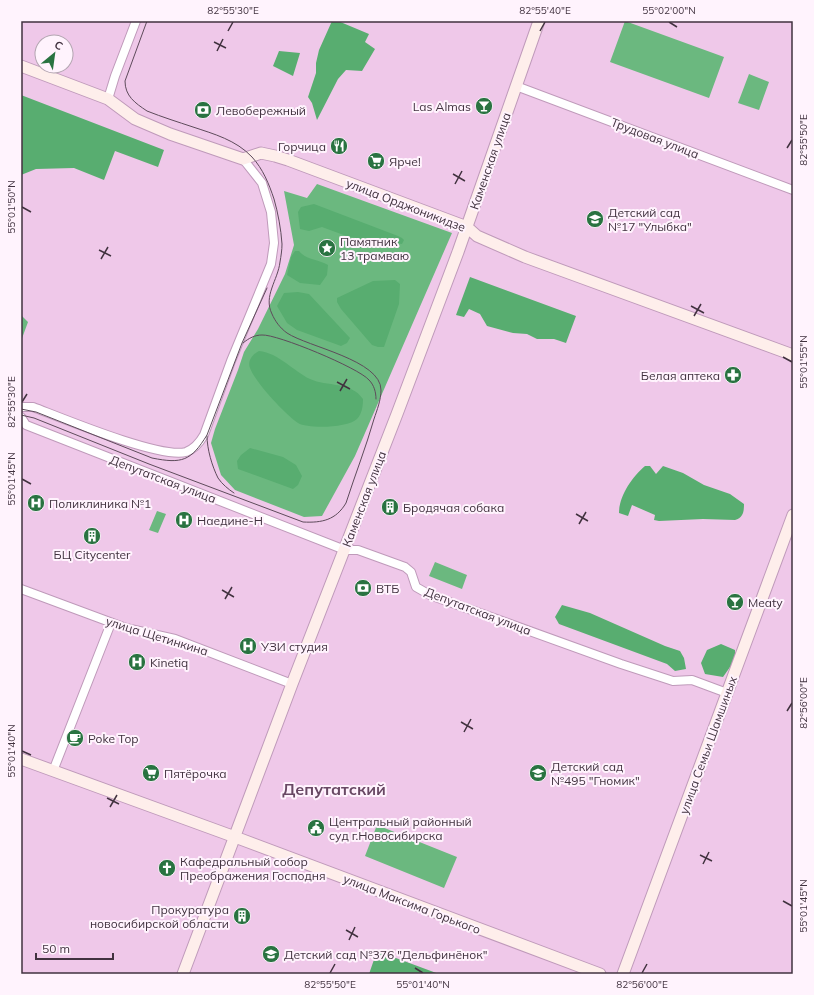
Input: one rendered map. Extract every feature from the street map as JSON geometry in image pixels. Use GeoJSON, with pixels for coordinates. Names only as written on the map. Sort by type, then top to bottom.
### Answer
{"type":"FeatureCollection","features":[{"type":"Feature","properties":{"kind":"street"},"geometry":{"type":"LineString","coordinates":[[108,99],[136,21]]}},
{"type":"Feature","properties":{"kind":"street","name":"Каменская улица"},"geometry":{"type":"LineString","coordinates":[[183,974],[467,226],[539,21]]}},
{"type":"Feature","properties":{"kind":"street"},"geometry":{"type":"LineString","coordinates":[[21,66],[108,99],[135,120],[170,134],[243,159],[262,183],[271,212],[274,243],[271,264],[228,369],[204,435],[199,443],[187,451],[174,453],[151,449],[108,435],[33,407],[21,407]]}},
{"type":"Feature","properties":{"kind":"street","name":"Трудовая улица"},"geometry":{"type":"LineString","coordinates":[[516,86],[793,190]]}},
{"type":"Feature","properties":{"kind":"street","name":"улица Орджоникидзе"},"geometry":{"type":"LineString","coordinates":[[243,159],[261,153],[275,156],[467,226],[477,236],[525,257],[793,355]]}},
{"type":"Feature","properties":{"kind":"street","name":"Депутатская улица"},"geometry":{"type":"LineString","coordinates":[[21,418],[26,425],[344,550],[358,550],[405,567],[410,572],[416,587],[430,595],[673,681],[692,680],[727,693]]}},
{"type":"Feature","properties":{"kind":"street","name":"улица Семьи Шамшиных"},"geometry":{"type":"LineString","coordinates":[[623,974],[793,515]]}},
{"type":"Feature","properties":{"kind":"street","name":"улица Щетинкина"},"geometry":{"type":"LineString","coordinates":[[21,588],[126,628],[175,639],[292,684]]}},
{"type":"Feature","properties":{"kind":"street"},"geometry":{"type":"LineString","coordinates":[[53,771],[111,622]]}},
{"type":"Feature","properties":{"kind":"street","name":"улица Максима Горького"},"geometry":{"type":"LineString","coordinates":[[21,759],[235,837],[600,974]]}},
{"type":"Feature","properties":{"kind":"green space"},"geometry":{"type":"Polygon","coordinates":[[[332,21],[338,21],[369,34],[365,42],[375,49],[362,71],[346,70],[338,79],[317,120],[312,103],[308,97],[316,73],[316,63],[319,50],[332,21]]]}},
{"type":"Feature","properties":{"kind":"green space"},"geometry":{"type":"Polygon","coordinates":[[[625,21],[724,57],[709,98],[610,62],[625,21]]]}},
{"type":"Feature","properties":{"kind":"green space"},"geometry":{"type":"Polygon","coordinates":[[[279,51],[300,53],[293,76],[273,66],[279,51]]]}},
{"type":"Feature","properties":{"kind":"green space"},"geometry":{"type":"Polygon","coordinates":[[[749,74],[769,82],[759,110],[738,103],[749,74]]]}},
{"type":"Feature","properties":{"kind":"green space"},"geometry":{"type":"Polygon","coordinates":[[[21,95],[164,150],[158,167],[115,151],[104,180],[74,168],[36,169],[21,175],[21,95]]]}},
{"type":"Feature","properties":{"kind":"green space"},"geometry":{"type":"Polygon","coordinates":[[[317,184],[452,233],[355,456],[322,516],[304,517],[235,490],[221,475],[211,443],[244,352],[258,329],[285,274],[294,245],[284,191],[307,198],[317,184]]]}},
{"type":"Feature","properties":{"kind":"green space"},"geometry":{"type":"Polygon","coordinates":[[[314,204],[398,236],[404,240],[402,244],[349,237],[322,227],[309,231],[300,229],[298,212],[301,207],[314,204]]]}},
{"type":"Feature","properties":{"kind":"green space"},"geometry":{"type":"Polygon","coordinates":[[[295,251],[299,251],[309,258],[328,265],[327,275],[320,285],[300,283],[287,275],[291,257],[295,251]]]}},
{"type":"Feature","properties":{"kind":"green space"},"geometry":{"type":"Polygon","coordinates":[[[470,277],[576,316],[566,343],[554,339],[537,339],[527,334],[513,333],[487,326],[480,314],[469,309],[464,317],[456,315],[470,277]]]}},
{"type":"Feature","properties":{"kind":"green space"},"geometry":{"type":"Polygon","coordinates":[[[395,280],[400,284],[399,304],[384,347],[378,347],[372,345],[341,309],[337,302],[337,298],[373,281],[395,280]]]}},
{"type":"Feature","properties":{"kind":"green space"},"geometry":{"type":"Polygon","coordinates":[[[298,292],[309,294],[350,338],[347,343],[341,346],[297,330],[287,323],[277,306],[284,293],[298,292]]]}},
{"type":"Feature","properties":{"kind":"green space"},"geometry":{"type":"Polygon","coordinates":[[[21,315],[28,322],[21,341],[21,315]]]}},
{"type":"Feature","properties":{"kind":"green space"},"geometry":{"type":"Polygon","coordinates":[[[259,351],[273,355],[310,379],[352,389],[363,399],[362,410],[359,417],[352,422],[328,427],[310,426],[298,423],[271,398],[253,374],[249,363],[253,356],[259,351]]]}},
{"type":"Feature","properties":{"kind":"green space"},"geometry":{"type":"Polygon","coordinates":[[[250,448],[283,457],[296,465],[302,476],[298,485],[293,489],[238,469],[237,461],[241,455],[250,448]]]}},
{"type":"Feature","properties":{"kind":"green space"},"geometry":{"type":"Polygon","coordinates":[[[645,466],[650,466],[656,474],[663,466],[683,473],[704,485],[730,494],[744,504],[744,510],[740,518],[735,520],[703,519],[659,521],[654,520],[655,515],[632,505],[628,516],[619,513],[621,500],[627,487],[645,466]]]}},
{"type":"Feature","properties":{"kind":"green space"},"geometry":{"type":"Polygon","coordinates":[[[157,511],[166,514],[158,533],[149,530],[157,511]]]}},
{"type":"Feature","properties":{"kind":"green space"},"geometry":{"type":"Polygon","coordinates":[[[435,562],[467,575],[462,589],[429,576],[435,562]]]}},
{"type":"Feature","properties":{"kind":"green space"},"geometry":{"type":"Polygon","coordinates":[[[562,605],[590,613],[665,646],[680,651],[684,658],[686,669],[675,671],[667,664],[559,624],[555,617],[562,605]]]}},
{"type":"Feature","properties":{"kind":"green space"},"geometry":{"type":"Polygon","coordinates":[[[721,644],[735,650],[735,660],[723,677],[705,674],[701,663],[707,650],[721,644]]]}},
{"type":"Feature","properties":{"kind":"green space"},"geometry":{"type":"Polygon","coordinates":[[[377,825],[457,857],[444,888],[365,856],[377,825]]]}},
{"type":"Feature","properties":{"kind":"green space"},"geometry":{"type":"Polygon","coordinates":[[[377,951],[439,974],[369,974],[377,951]]]}},
{"type":"Feature","properties":{"kind":"tram line"},"geometry":{"type":"LineString","coordinates":[[21,415],[34,418],[149,464],[303,522],[316,522],[333,517],[346,503],[378,409],[381,390],[378,380],[369,370],[357,362],[287,333],[278,324],[272,314],[269,301],[279,269],[282,251],[282,238],[274,199],[268,182],[252,157],[239,146],[217,135],[147,111],[135,102],[129,95],[125,86],[125,81],[147,21]]}},
{"type":"Feature","properties":{"kind":"tram line"},"geometry":{"type":"LineString","coordinates":[[21,409],[36,412],[152,458],[171,461],[185,458],[196,450],[207,435],[242,343],[267,288]]}},
{"type":"Feature","properties":{"kind":"tram line"},"geometry":{"type":"LineString","coordinates":[[243,343],[252,337],[262,335],[270,336],[335,360],[369,380],[376,394],[376,399]]}},
{"type":"Feature","properties":{"kind":"tram line"},"geometry":{"type":"LineString","coordinates":[[207,436],[210,457],[218,478],[234,493]]}},
{"type":"Feature","properties":{"kind":"place","name":"Las Almas"},"geometry":{"type":"Point","coordinates":[484,106]}},
{"type":"Feature","properties":{"kind":"place","name":"Левобережный"},"geometry":{"type":"Point","coordinates":[203,110]}},
{"type":"Feature","properties":{"kind":"place","name":"Горчица"},"geometry":{"type":"Point","coordinates":[339,146]}},
{"type":"Feature","properties":{"kind":"place","name":"Ярче!"},"geometry":{"type":"Point","coordinates":[376,161]}},
{"type":"Feature","properties":{"kind":"place","name":"Детский сад №17 \"Улыбка\""},"geometry":{"type":"Point","coordinates":[595,219]}},
{"type":"Feature","properties":{"kind":"place","name":"Памятник 13 трамваю"},"geometry":{"type":"Point","coordinates":[327,248]}},
{"type":"Feature","properties":{"kind":"place","name":"Белая аптека"},"geometry":{"type":"Point","coordinates":[733,375]}},
{"type":"Feature","properties":{"kind":"place","name":"Поликлиника №1"},"geometry":{"type":"Point","coordinates":[36,503]}},
{"type":"Feature","properties":{"kind":"place","name":"Бродячая собака"},"geometry":{"type":"Point","coordinates":[390,507]}},
{"type":"Feature","properties":{"kind":"place","name":"Наедине-Н"},"geometry":{"type":"Point","coordinates":[184,520]}},
{"type":"Feature","properties":{"kind":"place","name":"БЦ Citycenter"},"geometry":{"type":"Point","coordinates":[92,536]}},
{"type":"Feature","properties":{"kind":"place","name":"ВТБ"},"geometry":{"type":"Point","coordinates":[363,588]}},
{"type":"Feature","properties":{"kind":"place","name":"Meaty"},"geometry":{"type":"Point","coordinates":[735,602]}},
{"type":"Feature","properties":{"kind":"place","name":"УЗИ студия"},"geometry":{"type":"Point","coordinates":[248,646]}},
{"type":"Feature","properties":{"kind":"place","name":"Kinetiq"},"geometry":{"type":"Point","coordinates":[137,662]}},
{"type":"Feature","properties":{"kind":"place","name":"Poke Top"},"geometry":{"type":"Point","coordinates":[75,738]}},
{"type":"Feature","properties":{"kind":"place","name":"Пятёрочка"},"geometry":{"type":"Point","coordinates":[151,773]}},
{"type":"Feature","properties":{"kind":"place","name":"Детский сад №495 \"Гномик\""},"geometry":{"type":"Point","coordinates":[538,773]}},
{"type":"Feature","properties":{"kind":"place","name":"Центральный районный суд г.Новосибирска"},"geometry":{"type":"Point","coordinates":[316,828]}},
{"type":"Feature","properties":{"kind":"place","name":"Кафедральный собор Преображения Господня"},"geometry":{"type":"Point","coordinates":[167,868]}},
{"type":"Feature","properties":{"kind":"place","name":"Прокуратура новосибирской области"},"geometry":{"type":"Point","coordinates":[242,916]}},
{"type":"Feature","properties":{"kind":"place","name":"Детский сад №376 \"Дельфинёнок\""},"geometry":{"type":"Point","coordinates":[271,954]}},
{"type":"Feature","properties":{"kind":"district","name":"Депутатский"},"geometry":{"type":"Point","coordinates":[334,789]}}]}
